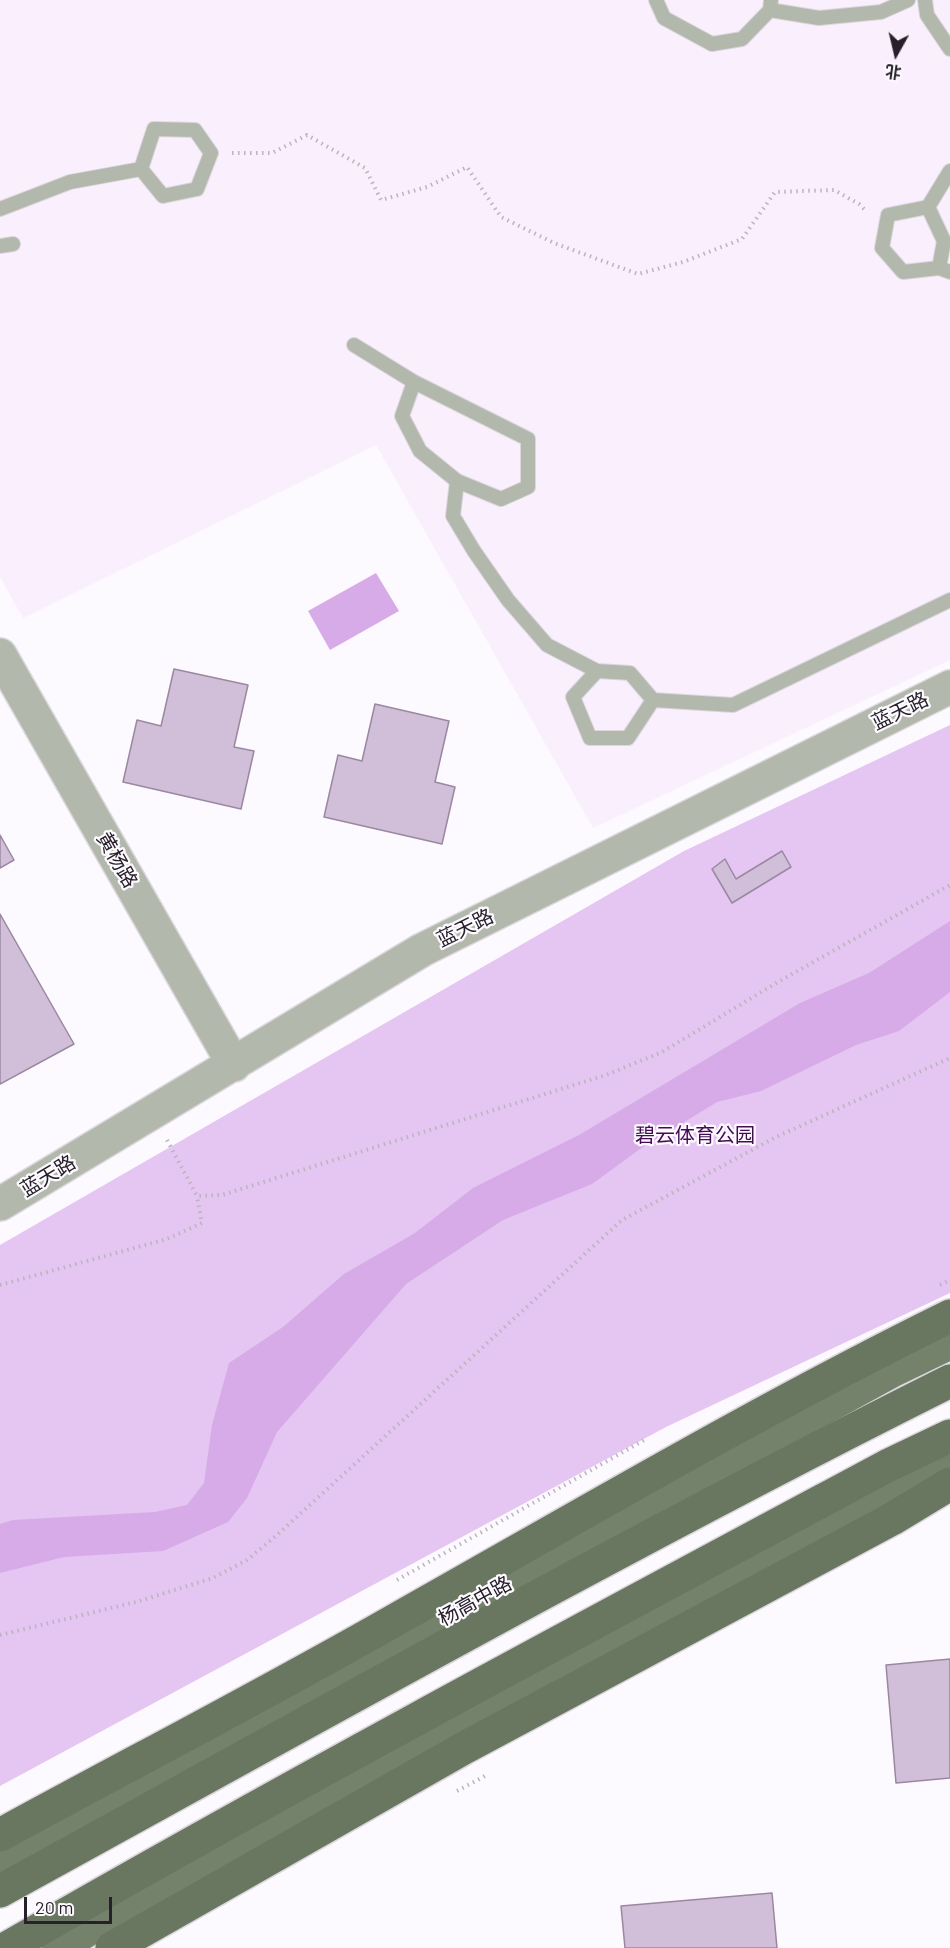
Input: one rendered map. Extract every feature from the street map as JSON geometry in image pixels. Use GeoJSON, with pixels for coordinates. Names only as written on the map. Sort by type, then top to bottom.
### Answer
{"type":"FeatureCollection","features":[{"type":"Feature","properties":{"kind":"highway"},"geometry":{"type":"LineString","coordinates":[[0,1835],[395,1621],[532,1541],[871,1355],[950,1316]]}},
{"type":"Feature","properties":{"kind":"highway","name":"杨高中路"},"geometry":{"type":"LineString","coordinates":[[0,1891],[413,1663],[755,1480],[950,1381]]}},
{"type":"Feature","properties":{"kind":"highway"},"geometry":{"type":"LineString","coordinates":[[7,1948],[422,1715],[877,1472],[950,1436]]}},
{"type":"Feature","properties":{"kind":"highway"},"geometry":{"type":"LineString","coordinates":[[112,1948],[464,1748],[881,1524],[950,1484]]}},
{"type":"Feature","properties":{"kind":"main road","name":"杨高中路"},"geometry":{"type":"LineString","coordinates":[[0,1861],[880,1378],[950,1343]]}},
{"type":"Feature","properties":{"kind":"main road"},"geometry":{"type":"LineString","coordinates":[[58,1948],[119,1911],[950,1457]]}},
{"type":"Feature","properties":{"kind":"street","name":"黄杨路"},"geometry":{"type":"LineString","coordinates":[[0,655],[234,1065]]}},
{"type":"Feature","properties":{"kind":"street","name":"蓝天路"},"geometry":{"type":"LineString","coordinates":[[0,1204],[422,950],[950,687]]}},
{"type":"Feature","properties":{"kind":"lane"},"geometry":{"type":"LineString","coordinates":[[656,0],[664,18],[712,44],[742,39],[771,5],[819,18],[881,12],[908,0]]}},
{"type":"Feature","properties":{"kind":"lane"},"geometry":{"type":"LineString","coordinates":[[925,0],[927,15],[950,49]]}},
{"type":"Feature","properties":{"kind":"lane"},"geometry":{"type":"LineString","coordinates":[[154,129],[195,130],[211,153],[198,189],[163,196],[141,169],[154,129]]}},
{"type":"Feature","properties":{"kind":"lane"},"geometry":{"type":"LineString","coordinates":[[0,209],[70,182],[141,169]]}},
{"type":"Feature","properties":{"kind":"lane"},"geometry":{"type":"LineString","coordinates":[[928,207],[944,241],[945,270],[903,272],[882,248],[888,215],[928,207],[950,171]]}},
{"type":"Feature","properties":{"kind":"lane"},"geometry":{"type":"LineString","coordinates":[[354,345],[414,382],[528,439],[528,487],[501,499],[457,481],[420,451],[402,416],[414,382]]}},
{"type":"Feature","properties":{"kind":"lane"},"geometry":{"type":"LineString","coordinates":[[457,481],[453,516],[508,600],[547,645],[597,672],[630,673],[653,700],[733,705],[950,600]]}},
{"type":"Feature","properties":{"kind":"lane"},"geometry":{"type":"LineString","coordinates":[[597,672],[573,697],[591,738],[628,738],[653,700]]}},
{"type":"Feature","properties":{"kind":"path"},"geometry":{"type":"LineString","coordinates":[[211,153],[272,153],[307,135],[365,168],[381,200],[427,187],[466,167],[501,217],[554,243],[638,274],[683,262],[742,239],[775,192],[834,190],[859,204],[885,231]]}},
{"type":"Feature","properties":{"kind":"path"},"geometry":{"type":"LineString","coordinates":[[197,1196],[222,1195],[305,1170],[606,1075],[662,1052],[778,982],[950,885]]}},
{"type":"Feature","properties":{"kind":"path"},"geometry":{"type":"LineString","coordinates":[[0,1635],[136,1602],[213,1578],[247,1560],[621,1220],[776,1137],[950,1058]]}},
{"type":"Feature","properties":{"kind":"path"},"geometry":{"type":"LineString","coordinates":[[0,1286],[167,1239],[202,1223],[197,1196],[152,1114]]}},
{"type":"Feature","properties":{"kind":"shaded area"},"geometry":{"type":"Polygon","coordinates":[[[0,0],[950,0],[950,660],[593,828],[376,445],[23,618],[0,577],[0,0]]]}},
{"type":"Feature","properties":{"kind":"shaded area"},"geometry":{"type":"Polygon","coordinates":[[[376,573],[399,611],[330,650],[308,611],[376,573]]]}},
{"type":"Feature","properties":{"kind":"shaded area"},"geometry":{"type":"Polygon","coordinates":[[[950,921],[950,992],[899,1031],[856,1045],[761,1091],[717,1102],[640,1149],[592,1184],[503,1220],[406,1284],[277,1432],[247,1498],[228,1522],[163,1551],[64,1557],[0,1573],[0,1524],[13,1520],[155,1512],[187,1505],[204,1483],[212,1425],[229,1363],[283,1327],[344,1274],[415,1233],[473,1188],[579,1135],[800,1003],[869,973],[950,921]]]}},
{"type":"Feature","properties":{"kind":"green space","name":"碧云体育公园"},"geometry":{"type":"Polygon","coordinates":[[[950,725],[950,1293],[666,1427],[0,1786],[0,1245],[684,851],[950,725]]]}},
{"type":"Feature","properties":{"kind":"building"},"geometry":{"type":"Polygon","coordinates":[[[174,669],[248,685],[234,747],[254,751],[241,809],[123,782],[137,720],[161,726],[174,669]]]}},
{"type":"Feature","properties":{"kind":"building"},"geometry":{"type":"Polygon","coordinates":[[[375,704],[449,721],[435,782],[455,787],[442,844],[324,817],[338,755],[362,761],[375,704]]]}},
{"type":"Feature","properties":{"kind":"building"},"geometry":{"type":"Polygon","coordinates":[[[0,835],[14,860],[0,868],[0,835]]]}},
{"type":"Feature","properties":{"kind":"building"},"geometry":{"type":"Polygon","coordinates":[[[782,851],[791,867],[732,903],[712,869],[725,859],[736,879],[782,851]]]}},
{"type":"Feature","properties":{"kind":"building"},"geometry":{"type":"Polygon","coordinates":[[[0,914],[74,1044],[0,1084],[0,914]]]}},
{"type":"Feature","properties":{"kind":"building"},"geometry":{"type":"Polygon","coordinates":[[[950,1659],[950,1778],[896,1783],[886,1665],[950,1659]]]}},
{"type":"Feature","properties":{"kind":"building"},"geometry":{"type":"Polygon","coordinates":[[[772,1893],[777,1948],[625,1948],[621,1906],[772,1893]]]}}]}
